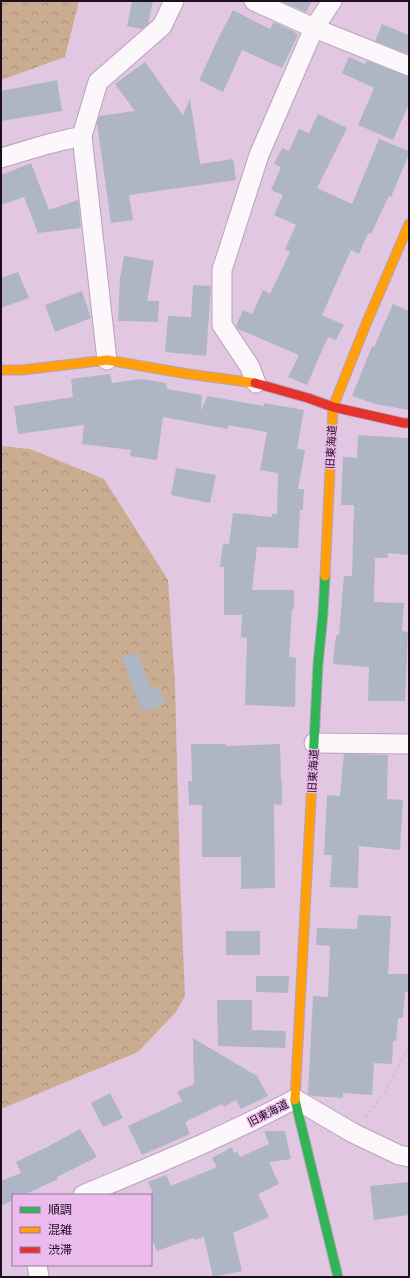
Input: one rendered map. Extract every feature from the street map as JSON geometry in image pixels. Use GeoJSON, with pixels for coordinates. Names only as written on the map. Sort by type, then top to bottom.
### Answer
{"type":"FeatureCollection","features":[{"type":"Feature","properties":{"kind":"street"},"geometry":{"type":"LineString","coordinates":[[107,360],[82,136],[98,82],[162,26],[174,1]]}},
{"type":"Feature","properties":{"kind":"street"},"geometry":{"type":"LineString","coordinates":[[254,1],[314,28],[409,66]]}},
{"type":"Feature","properties":{"kind":"street"},"geometry":{"type":"LineString","coordinates":[[256,382],[250,367],[222,325],[222,270],[259,155],[314,28],[332,1]]}},
{"type":"Feature","properties":{"kind":"street"},"geometry":{"type":"LineString","coordinates":[[1,158],[82,136]]}},
{"type":"Feature","properties":{"kind":"street","name":"旧東海道"},"geometry":{"type":"LineString","coordinates":[[85,1194],[225,1134],[258,1119],[295,1099],[318,664],[323,614],[333,407],[366,324],[403,257],[409,224]]}},
{"type":"Feature","properties":{"kind":"street"},"geometry":{"type":"LineString","coordinates":[[1,370],[22,370],[107,360],[188,374],[256,382],[333,407],[409,423]]}},
{"type":"Feature","properties":{"kind":"street"},"geometry":{"type":"LineString","coordinates":[[314,743],[409,744]]}},
{"type":"Feature","properties":{"kind":"street"},"geometry":{"type":"LineString","coordinates":[[295,1099],[353,1133],[399,1155],[409,1157]]}},
{"type":"Feature","properties":{"kind":"street"},"geometry":{"type":"LineString","coordinates":[[295,1099],[338,1277]]}},
{"type":"Feature","properties":{"kind":"street"},"geometry":{"type":"LineString","coordinates":[[37,1266],[39,1277]]}},
{"type":"Feature","properties":{"kind":"path"},"geometry":{"type":"LineString","coordinates":[[353,1133],[384,1093],[409,1047]]}},
{"type":"Feature","properties":{"kind":"green space"},"geometry":{"type":"Polygon","coordinates":[[[1,1],[79,1],[65,57],[1,80],[1,1]]]}},
{"type":"Feature","properties":{"kind":"green space"},"geometry":{"type":"Polygon","coordinates":[[[1,446],[30,449],[104,479],[168,580],[175,684],[180,878],[185,996],[176,1012],[138,1052],[1,1109],[1,446]]]}},
{"type":"Feature","properties":{"kind":"building"},"geometry":{"type":"Polygon","coordinates":[[[132,1],[153,1],[148,24],[142,29],[127,26],[132,1]]]}},
{"type":"Feature","properties":{"kind":"building"},"geometry":{"type":"Polygon","coordinates":[[[283,1],[312,1],[306,12],[283,1]]]}},
{"type":"Feature","properties":{"kind":"building"},"geometry":{"type":"Polygon","coordinates":[[[233,10],[270,29],[274,22],[295,32],[298,35],[282,68],[242,50],[223,92],[199,80],[233,10]]]}},
{"type":"Feature","properties":{"kind":"building"},"geometry":{"type":"Polygon","coordinates":[[[382,24],[409,35],[409,54],[375,41],[382,24]]]}},
{"type":"Feature","properties":{"kind":"building"},"geometry":{"type":"Polygon","coordinates":[[[349,57],[365,64],[367,61],[409,77],[409,104],[393,140],[358,125],[374,88],[342,73],[349,57]]]}},
{"type":"Feature","properties":{"kind":"building"},"geometry":{"type":"Polygon","coordinates":[[[145,62],[183,115],[190,99],[200,164],[233,159],[236,180],[129,195],[133,220],[111,223],[97,123],[99,116],[135,111],[115,84],[145,62]]]}},
{"type":"Feature","properties":{"kind":"building"},"geometry":{"type":"Polygon","coordinates":[[[57,80],[62,111],[1,121],[1,91],[57,80]]]}},
{"type":"Feature","properties":{"kind":"building"},"geometry":{"type":"Polygon","coordinates":[[[318,114],[347,128],[317,188],[352,204],[379,139],[409,151],[409,154],[391,197],[389,196],[371,234],[368,233],[359,254],[351,250],[322,315],[344,325],[336,340],[328,337],[307,385],[288,377],[299,355],[238,329],[236,326],[243,310],[252,314],[263,290],[270,294],[290,252],[285,249],[296,225],[274,215],[283,195],[271,190],[281,167],[274,164],[282,148],[289,151],[299,129],[309,133],[318,114]]]}},
{"type":"Feature","properties":{"kind":"building"},"geometry":{"type":"Polygon","coordinates":[[[31,163],[49,210],[78,200],[81,228],[38,233],[24,197],[1,205],[1,175],[31,163]]]}},
{"type":"Feature","properties":{"kind":"building"},"geometry":{"type":"Polygon","coordinates":[[[124,256],[154,261],[147,301],[159,301],[158,322],[118,321],[120,278],[124,256]]]}},
{"type":"Feature","properties":{"kind":"building"},"geometry":{"type":"Polygon","coordinates":[[[18,272],[29,298],[1,308],[1,278],[18,272]]]}},
{"type":"Feature","properties":{"kind":"building"},"geometry":{"type":"Polygon","coordinates":[[[193,285],[211,286],[206,356],[165,352],[168,316],[191,317],[193,285]]]}},
{"type":"Feature","properties":{"kind":"building"},"geometry":{"type":"Polygon","coordinates":[[[82,291],[91,318],[55,332],[45,305],[82,291]]]}},
{"type":"Feature","properties":{"kind":"building"},"geometry":{"type":"Polygon","coordinates":[[[393,304],[409,311],[409,410],[375,404],[352,396],[372,346],[374,347],[393,304]]]}},
{"type":"Feature","properties":{"kind":"building"},"geometry":{"type":"Polygon","coordinates":[[[110,374],[112,383],[142,379],[166,383],[167,389],[202,395],[201,411],[207,396],[264,406],[264,403],[304,410],[297,449],[305,450],[298,489],[304,489],[303,510],[300,510],[298,548],[257,547],[252,590],[294,590],[294,609],[292,609],[289,657],[296,658],[295,707],[245,705],[247,638],[241,637],[242,615],[224,615],[224,567],[220,567],[223,544],[229,544],[233,513],[272,517],[272,514],[277,514],[278,473],[260,470],[267,432],[228,425],[228,429],[163,417],[157,460],[130,456],[131,450],[82,444],[84,425],[18,434],[14,406],[73,397],[71,379],[110,374]]]}},
{"type":"Feature","properties":{"kind":"building"},"geometry":{"type":"Polygon","coordinates":[[[358,435],[409,438],[409,555],[388,553],[388,558],[375,558],[374,602],[404,603],[402,631],[408,632],[405,701],[368,701],[369,667],[333,664],[336,635],[339,635],[344,576],[352,576],[354,505],[341,505],[343,457],[357,458],[358,435]]]}},
{"type":"Feature","properties":{"kind":"building"},"geometry":{"type":"Polygon","coordinates":[[[176,468],[216,475],[210,503],[171,495],[176,468]]]}},
{"type":"Feature","properties":{"kind":"building"},"geometry":{"type":"Polygon","coordinates":[[[137,652],[151,689],[159,687],[165,704],[147,711],[146,708],[141,709],[122,657],[137,652]]]}},
{"type":"Feature","properties":{"kind":"building"},"geometry":{"type":"Polygon","coordinates":[[[191,744],[226,744],[226,746],[280,744],[282,805],[274,804],[275,888],[241,889],[241,857],[202,857],[202,805],[189,805],[188,781],[192,781],[191,744]]]}},
{"type":"Feature","properties":{"kind":"building"},"geometry":{"type":"Polygon","coordinates":[[[344,754],[388,755],[387,799],[403,800],[400,850],[359,846],[358,888],[330,887],[332,855],[324,855],[327,795],[340,796],[344,754]]]}},
{"type":"Feature","properties":{"kind":"building"},"geometry":{"type":"Polygon","coordinates":[[[358,915],[391,916],[388,974],[409,974],[409,992],[405,992],[403,1018],[398,1018],[396,1041],[393,1041],[392,1064],[374,1063],[372,1095],[343,1093],[343,1098],[312,1096],[308,1094],[313,996],[328,997],[330,946],[316,945],[317,928],[357,929],[358,915]]]}},
{"type":"Feature","properties":{"kind":"building"},"geometry":{"type":"Polygon","coordinates":[[[226,931],[260,931],[260,955],[226,955],[226,931]]]}},
{"type":"Feature","properties":{"kind":"building"},"geometry":{"type":"Polygon","coordinates":[[[256,976],[289,976],[288,993],[256,992],[256,976]]]}},
{"type":"Feature","properties":{"kind":"building"},"geometry":{"type":"Polygon","coordinates":[[[217,1000],[252,1000],[252,1030],[286,1031],[285,1048],[218,1046],[217,1000]]]}},
{"type":"Feature","properties":{"kind":"building"},"geometry":{"type":"Polygon","coordinates":[[[193,1038],[257,1076],[268,1096],[241,1109],[236,1100],[224,1107],[222,1104],[185,1122],[190,1134],[142,1155],[128,1126],[182,1101],[177,1092],[194,1084],[193,1038]]]}},
{"type":"Feature","properties":{"kind":"building"},"geometry":{"type":"Polygon","coordinates":[[[110,1093],[123,1118],[103,1127],[91,1103],[110,1093]]]}},
{"type":"Feature","properties":{"kind":"building"},"geometry":{"type":"Polygon","coordinates":[[[80,1129],[97,1157],[57,1177],[58,1179],[26,1194],[12,1194],[12,1200],[1,1206],[1,1181],[21,1173],[16,1162],[80,1129]]]}},
{"type":"Feature","properties":{"kind":"building"},"geometry":{"type":"Polygon","coordinates":[[[264,1131],[285,1131],[291,1159],[269,1162],[279,1184],[258,1194],[269,1217],[233,1233],[242,1271],[213,1277],[204,1237],[194,1240],[193,1238],[157,1251],[152,1238],[152,1191],[148,1182],[166,1175],[171,1186],[217,1167],[212,1158],[232,1147],[234,1153],[237,1152],[240,1157],[269,1144],[264,1131]]]}},
{"type":"Feature","properties":{"kind":"building"},"geometry":{"type":"Polygon","coordinates":[[[409,1182],[409,1215],[374,1220],[370,1186],[409,1182]]]}},
{"type":"Feature","properties":{"kind":"traffic: fast"},"geometry":{"type":"LineString","coordinates":[[313,762],[318,664],[325,576]]}},
{"type":"Feature","properties":{"kind":"traffic: fast"},"geometry":{"type":"LineString","coordinates":[[295,1100],[338,1277]]}},
{"type":"Feature","properties":{"kind":"traffic: slow"},"geometry":{"type":"LineString","coordinates":[[325,576],[333,407],[366,324],[409,224]]}},
{"type":"Feature","properties":{"kind":"traffic: slow"},"geometry":{"type":"LineString","coordinates":[[1,370],[22,370],[107,360],[188,374],[255,383]]}},
{"type":"Feature","properties":{"kind":"traffic: slow"},"geometry":{"type":"LineString","coordinates":[[295,1100],[313,762]]}},
{"type":"Feature","properties":{"kind":"traffic: jam"},"geometry":{"type":"LineString","coordinates":[[255,383],[308,398],[333,407],[409,423]]}}]}
